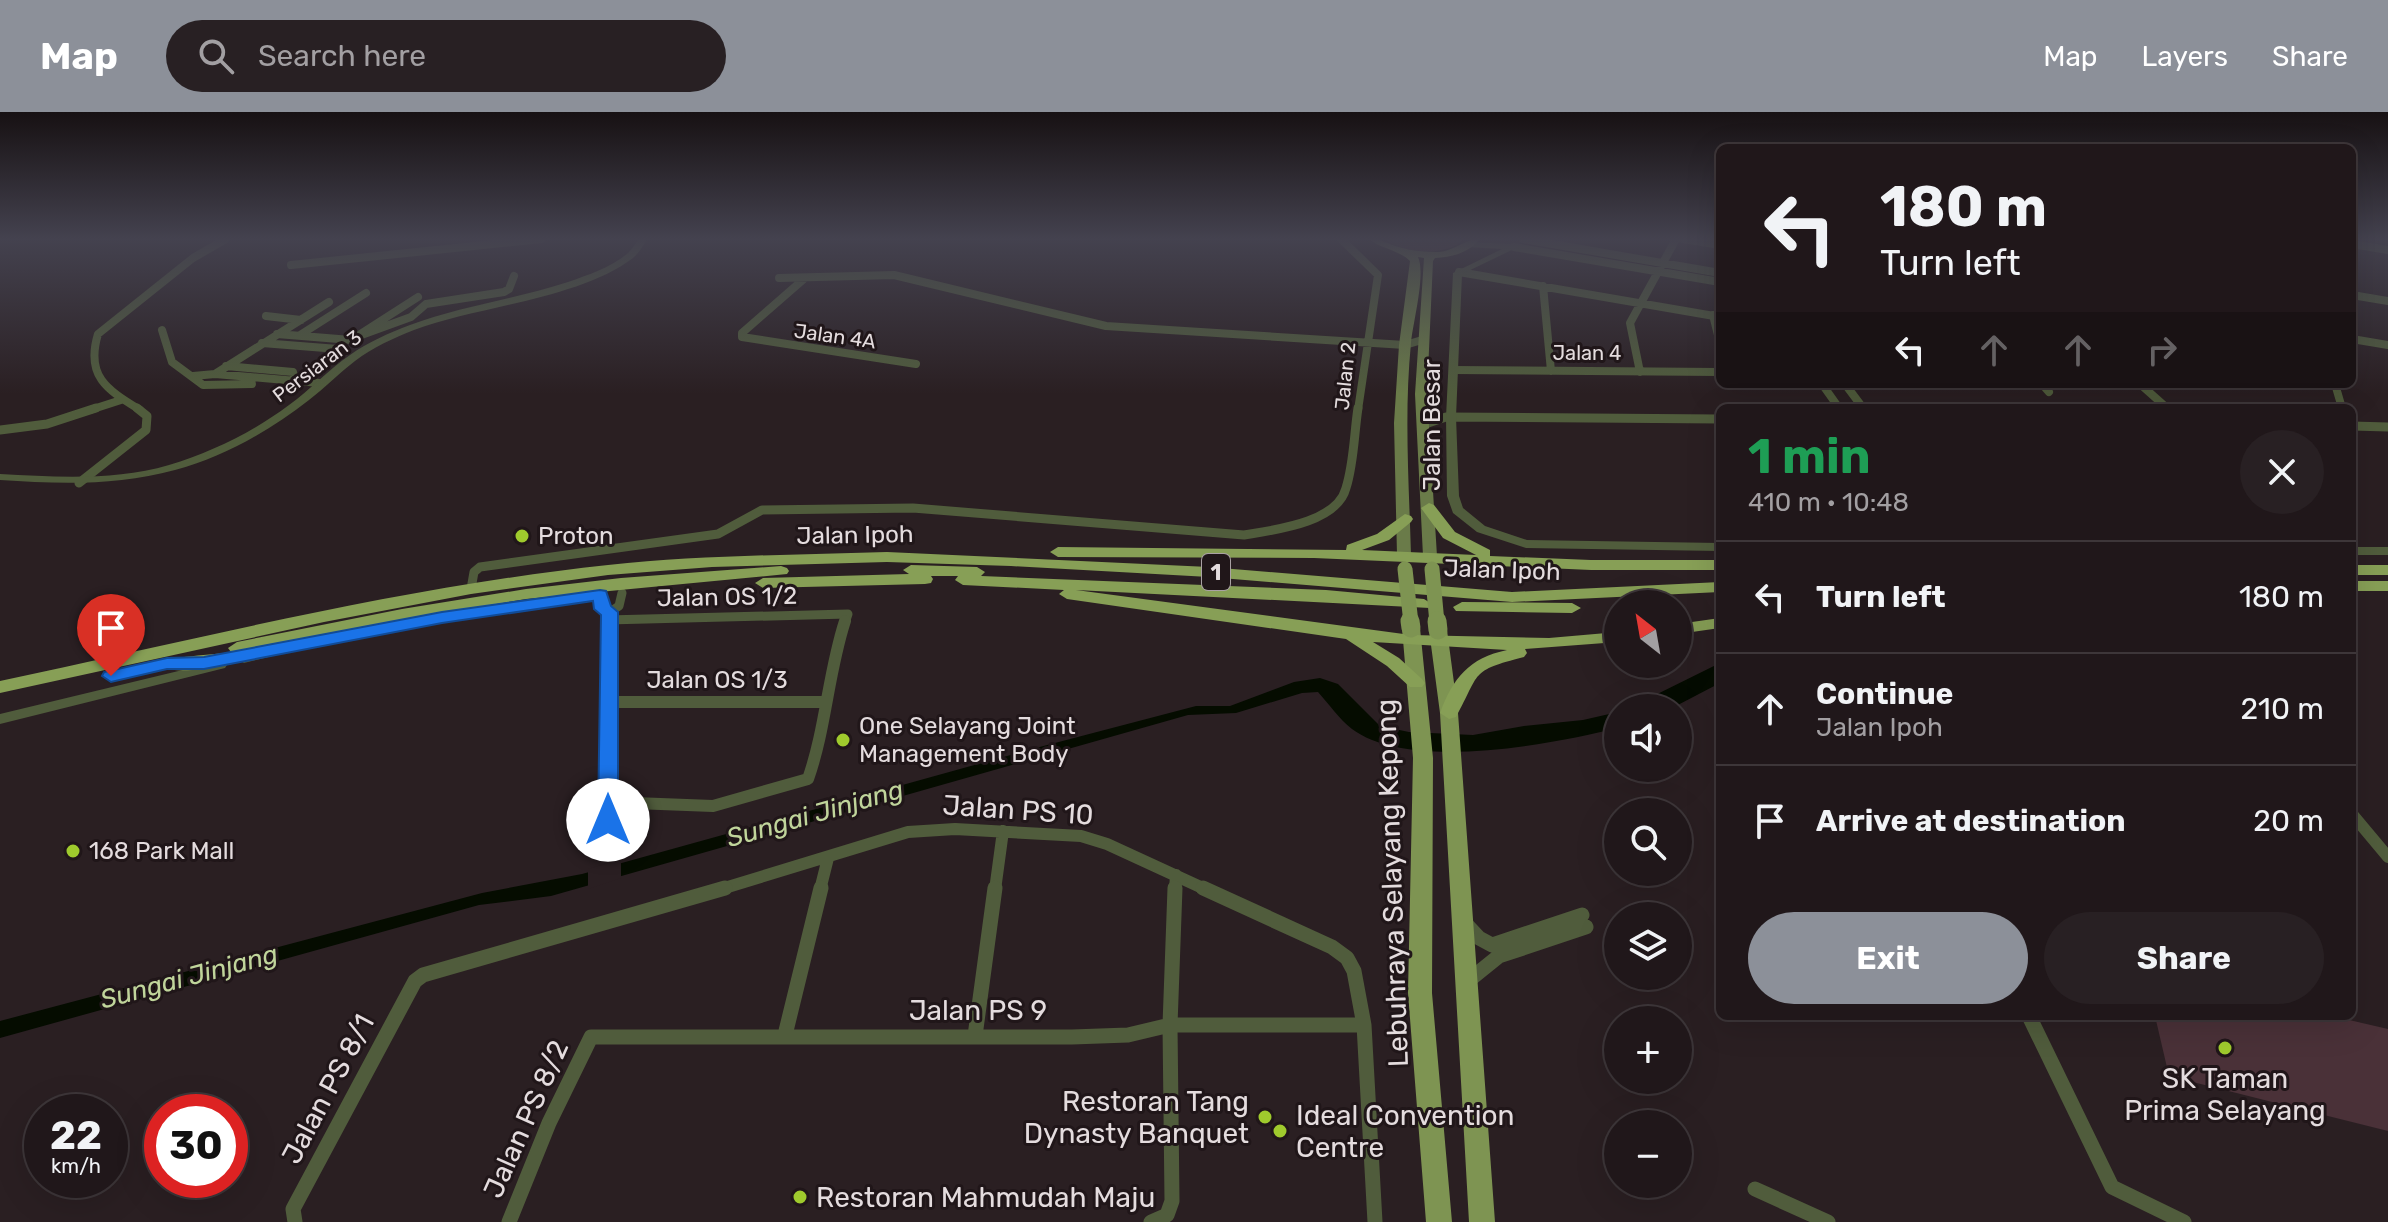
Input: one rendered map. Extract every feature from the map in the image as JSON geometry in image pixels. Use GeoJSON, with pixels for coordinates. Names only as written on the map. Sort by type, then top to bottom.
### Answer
{"type":"FeatureCollection","features":[{"type":"Feature","properties":{"kind":"highway"},"geometry":{"type":"LineString","coordinates":[[1429,508],[1445,531],[1459,543],[1493,556],[1524,561]]}},
{"type":"Feature","properties":{"kind":"highway"},"geometry":{"type":"LineString","coordinates":[[1314,553],[1370,543],[1395,529],[1405,519]]}},
{"type":"Feature","properties":{"kind":"highway"},"geometry":{"type":"LineString","coordinates":[[712,562],[933,551],[1314,553],[1405,562],[1716,565]]}},
{"type":"Feature","properties":{"kind":"highway","name":"Jalan Ipoh"},"geometry":{"type":"LineString","coordinates":[[0,687],[324,617],[471,589],[608,570],[712,562],[887,557],[998,560],[1209,572],[1512,597],[1716,587]]}},
{"type":"Feature","properties":{"kind":"highway","name":"Jalan Ipoh"},"geometry":{"type":"LineString","coordinates":[[0,700],[384,618],[522,595],[660,579],[784,571],[884,569],[1088,576],[1488,608],[1604,605]]}},
{"type":"Feature","properties":{"kind":"highway"},"geometry":{"type":"LineString","coordinates":[[2356,570],[2388,570]]}},
{"type":"Feature","properties":{"kind":"highway"},"geometry":{"type":"LineString","coordinates":[[885,579],[979,583],[1347,635],[1411,633],[1483,644],[1588,642]]}},
{"type":"Feature","properties":{"kind":"highway"},"geometry":{"type":"LineString","coordinates":[[167,664],[204,663],[333,637],[600,595],[885,579],[1119,585],[1376,600]]}},
{"type":"Feature","properties":{"kind":"highway"},"geometry":{"type":"LineString","coordinates":[[2356,586],[2388,586]]}},
{"type":"Feature","properties":{"kind":"highway"},"geometry":{"type":"LineString","coordinates":[[1692,600],[1716,598]]}},
{"type":"Feature","properties":{"kind":"highway"},"geometry":{"type":"LineString","coordinates":[[1692,627],[1716,624]]}},
{"type":"Feature","properties":{"kind":"highway"},"geometry":{"type":"LineString","coordinates":[[1347,635],[1393,662],[1416,683]]}},
{"type":"Feature","properties":{"kind":"highway"},"geometry":{"type":"LineString","coordinates":[[1449,713],[1457,687],[1477,666],[1506,655],[1554,650],[1604,639]]}},
{"type":"Feature","properties":{"kind":"main road","name":"Jalan Besar"},"geometry":{"type":"LineString","coordinates":[[1405,562],[1400,423],[1412,291]]}},
{"type":"Feature","properties":{"kind":"main road","name":"Jalan Besar"},"geometry":{"type":"LineString","coordinates":[[1426,291],[1421,407],[1431,562]]}},
{"type":"Feature","properties":{"kind":"main road","name":"Lebuhraya Selayang Kepong"},"geometry":{"type":"LineString","coordinates":[[1405,562],[1423,758],[1419,953],[1439,1222]]}},
{"type":"Feature","properties":{"kind":"main road"},"geometry":{"type":"LineString","coordinates":[[1431,562],[1449,713],[1482,1222]]}},
{"type":"Feature","properties":{"kind":"street"},"geometry":{"type":"LineString","coordinates":[[79,483],[146,430],[147,416],[101,384],[96,370],[94,344],[98,334],[152,291]]}},
{"type":"Feature","properties":{"kind":"street"},"geometry":{"type":"LineString","coordinates":[[356,337],[411,317],[426,304],[506,291]]}},
{"type":"Feature","properties":{"kind":"street","name":"Persiaran 3"},"geometry":{"type":"LineString","coordinates":[[0,477],[100,482],[155,472],[198,459],[245,439],[287,412],[355,357],[403,331],[539,291]]}},
{"type":"Feature","properties":{"kind":"street","name":"Jalan 4A"},"geometry":{"type":"LineString","coordinates":[[789,291],[742,333],[742,337],[916,364]]}},
{"type":"Feature","properties":{"kind":"street"},"geometry":{"type":"LineString","coordinates":[[960,291],[1106,326],[1405,345],[1422,340]]}},
{"type":"Feature","properties":{"kind":"street","name":"Jalan 2"},"geometry":{"type":"LineString","coordinates":[[471,589],[474,572],[480,567],[697,538],[726,530],[762,510],[913,508],[1244,535],[1287,528],[1337,506],[1346,491],[1375,291]]}},
{"type":"Feature","properties":{"kind":"street","name":"Jalan Besar"},"geometry":{"type":"LineString","coordinates":[[1458,291],[1448,417],[1453,496],[1457,510],[1481,529],[1512,541],[1540,546],[1716,547]]}},
{"type":"Feature","properties":{"kind":"street"},"geometry":{"type":"LineString","coordinates":[[1543,291],[1551,371]]}},
{"type":"Feature","properties":{"kind":"street"},"geometry":{"type":"LineString","coordinates":[[1571,291],[1716,316]]}},
{"type":"Feature","properties":{"kind":"street"},"geometry":{"type":"LineString","coordinates":[[1640,372],[1630,323],[1647,291]]}},
{"type":"Feature","properties":{"kind":"street"},"geometry":{"type":"LineString","coordinates":[[300,335],[366,293]]}},
{"type":"Feature","properties":{"kind":"street"},"geometry":{"type":"LineString","coordinates":[[2356,296],[2388,301]]}},
{"type":"Feature","properties":{"kind":"street"},"geometry":{"type":"LineString","coordinates":[[277,334],[351,340],[418,297]]}},
{"type":"Feature","properties":{"kind":"street"},"geometry":{"type":"LineString","coordinates":[[215,374],[329,302]]}},
{"type":"Feature","properties":{"kind":"street"},"geometry":{"type":"LineString","coordinates":[[266,316],[301,320]]}},
{"type":"Feature","properties":{"kind":"street"},"geometry":{"type":"LineString","coordinates":[[162,330],[172,362],[203,385],[252,384]]}},
{"type":"Feature","properties":{"kind":"street"},"geometry":{"type":"LineString","coordinates":[[2356,340],[2388,345]]}},
{"type":"Feature","properties":{"kind":"street"},"geometry":{"type":"LineString","coordinates":[[262,343],[338,349]]}},
{"type":"Feature","properties":{"kind":"street"},"geometry":{"type":"LineString","coordinates":[[226,366],[293,372],[295,381]]}},
{"type":"Feature","properties":{"kind":"street","name":"Jalan 4"},"geometry":{"type":"LineString","coordinates":[[1453,370],[1716,372]]}},
{"type":"Feature","properties":{"kind":"street"},"geometry":{"type":"LineString","coordinates":[[193,376],[215,374],[320,383]]}},
{"type":"Feature","properties":{"kind":"street"},"geometry":{"type":"LineString","coordinates":[[2046,388],[2049,392]]}},
{"type":"Feature","properties":{"kind":"street"},"geometry":{"type":"LineString","coordinates":[[2144,388],[2162,404]]}},
{"type":"Feature","properties":{"kind":"street"},"geometry":{"type":"LineString","coordinates":[[0,430],[47,424],[121,400]]}},
{"type":"Feature","properties":{"kind":"street"},"geometry":{"type":"LineString","coordinates":[[1421,407],[1448,417]]}},
{"type":"Feature","properties":{"kind":"street"},"geometry":{"type":"LineString","coordinates":[[1422,425],[1448,417],[1716,419]]}},
{"type":"Feature","properties":{"kind":"street"},"geometry":{"type":"LineString","coordinates":[[2357,426],[2388,427]]}},
{"type":"Feature","properties":{"kind":"street"},"geometry":{"type":"LineString","coordinates":[[2356,551],[2388,551]]}},
{"type":"Feature","properties":{"kind":"street"},"geometry":{"type":"LineString","coordinates":[[608,616],[619,606],[622,593]]}},
{"type":"Feature","properties":{"kind":"street"},"geometry":{"type":"LineString","coordinates":[[600,595],[608,616],[608,850]]}},
{"type":"Feature","properties":{"kind":"street","name":"Jalan OS 1/2"},"geometry":{"type":"LineString","coordinates":[[608,616],[848,614],[834,655],[824,702]]}},
{"type":"Feature","properties":{"kind":"street"},"geometry":{"type":"LineString","coordinates":[[0,719],[333,637]]}},
{"type":"Feature","properties":{"kind":"street","name":"Jalan OS 1/3"},"geometry":{"type":"LineString","coordinates":[[610,702],[824,702]]}},
{"type":"Feature","properties":{"kind":"street"},"geometry":{"type":"LineString","coordinates":[[608,802],[713,806],[808,779],[818,750],[824,702]]}},
{"type":"Feature","properties":{"kind":"street"},"geometry":{"type":"LineString","coordinates":[[2356,819],[2388,857]]}},
{"type":"Feature","properties":{"kind":"street","name":"Jalan PS 10"},"geometry":{"type":"LineString","coordinates":[[415,981],[434,971],[922,829],[1081,836],[1176,875],[1332,947],[1347,958],[1354,971],[1364,1025],[1375,1222]]}},
{"type":"Feature","properties":{"kind":"street"},"geometry":{"type":"LineString","coordinates":[[975,1036],[1003,831]]}},
{"type":"Feature","properties":{"kind":"street"},"geometry":{"type":"LineString","coordinates":[[785,1035],[828,858]]}},
{"type":"Feature","properties":{"kind":"street"},"geometry":{"type":"LineString","coordinates":[[1151,1222],[1167,1215],[1172,1201],[1170,1025],[1176,875]]}},
{"type":"Feature","properties":{"kind":"street"},"geometry":{"type":"LineString","coordinates":[[1460,916],[1479,938],[1492,945],[1584,921]]}},
{"type":"Feature","properties":{"kind":"street"},"geometry":{"type":"LineString","coordinates":[[1467,982],[1499,956],[1557,930]]}},
{"type":"Feature","properties":{"kind":"street","name":"Jalan PS 8/1"},"geometry":{"type":"LineString","coordinates":[[295,1222],[293,1209],[415,981]]}},
{"type":"Feature","properties":{"kind":"street"},"geometry":{"type":"LineString","coordinates":[[2031,1020],[2112,1187],[2184,1222]]}},
{"type":"Feature","properties":{"kind":"street","name":"Jalan PS 9"},"geometry":{"type":"LineString","coordinates":[[591,1037],[1128,1035],[1170,1025],[1364,1025]]}},
{"type":"Feature","properties":{"kind":"street","name":"Jalan PS 8/2"},"geometry":{"type":"LineString","coordinates":[[509,1222],[549,1123],[591,1037]]}},
{"type":"Feature","properties":{"kind":"street"},"geometry":{"type":"LineString","coordinates":[[1755,1189],[1828,1222]]}},
{"type":"Feature","properties":{"kind":"shaded area"},"geometry":{"type":"Polygon","coordinates":[[[2156,1020],[2349,1020],[2388,1029],[2388,1131],[2169,1076],[2156,1020]]]}},
{"type":"Feature","properties":{"kind":"water"},"geometry":{"type":"Polygon","coordinates":[[[1716,665],[1716,685],[1692,698],[1692,694],[1657,694],[1716,665]]]}},
{"type":"Feature","properties":{"kind":"water","name":"Sungai Jinjang"},"geometry":{"type":"Polygon","coordinates":[[[1320,678],[1338,684],[1380,726],[1409,732],[1473,735],[1604,715],[1604,731],[1482,751],[1409,749],[1377,742],[1352,729],[1318,692],[1302,693],[1236,713],[1188,715],[551,896],[479,905],[0,1038],[0,1021],[482,893],[582,874],[1196,706],[1230,706],[1294,682],[1320,678]]]}},
{"type":"Feature","properties":{"kind":"pier"},"geometry":{"type":"Polygon","coordinates":[[[621,859],[621,878],[588,889],[588,869],[621,859]]]}},
{"type":"Feature","properties":{"kind":"place","name":"Proton"},"geometry":{"type":"Point","coordinates":[522,536]}},
{"type":"Feature","properties":{"kind":"place","name":"One Selayang Joint Management Body"},"geometry":{"type":"Point","coordinates":[843,740]}},
{"type":"Feature","properties":{"kind":"place","name":"168 Park Mall"},"geometry":{"type":"Point","coordinates":[73,851]}},
{"type":"Feature","properties":{"kind":"place","name":"SK Taman Prima Selayang"},"geometry":{"type":"Point","coordinates":[2225,1048]}},
{"type":"Feature","properties":{"kind":"place","name":"Restoran Tang Dynasty Banquet"},"geometry":{"type":"Point","coordinates":[1265,1117]}},
{"type":"Feature","properties":{"kind":"place","name":"Ideal Convention Centre"},"geometry":{"type":"Point","coordinates":[1280,1131]}},
{"type":"Feature","properties":{"kind":"place","name":"Restoran Mahmudah Maju"},"geometry":{"type":"Point","coordinates":[800,1197]}},
{"type":"Feature","properties":{"kind":"route"},"geometry":{"type":"LineString","coordinates":[[111,676],[167,664],[204,663],[442,618],[600,595],[603,609],[610,612],[607,620],[611,658],[608,820]]}}]}
